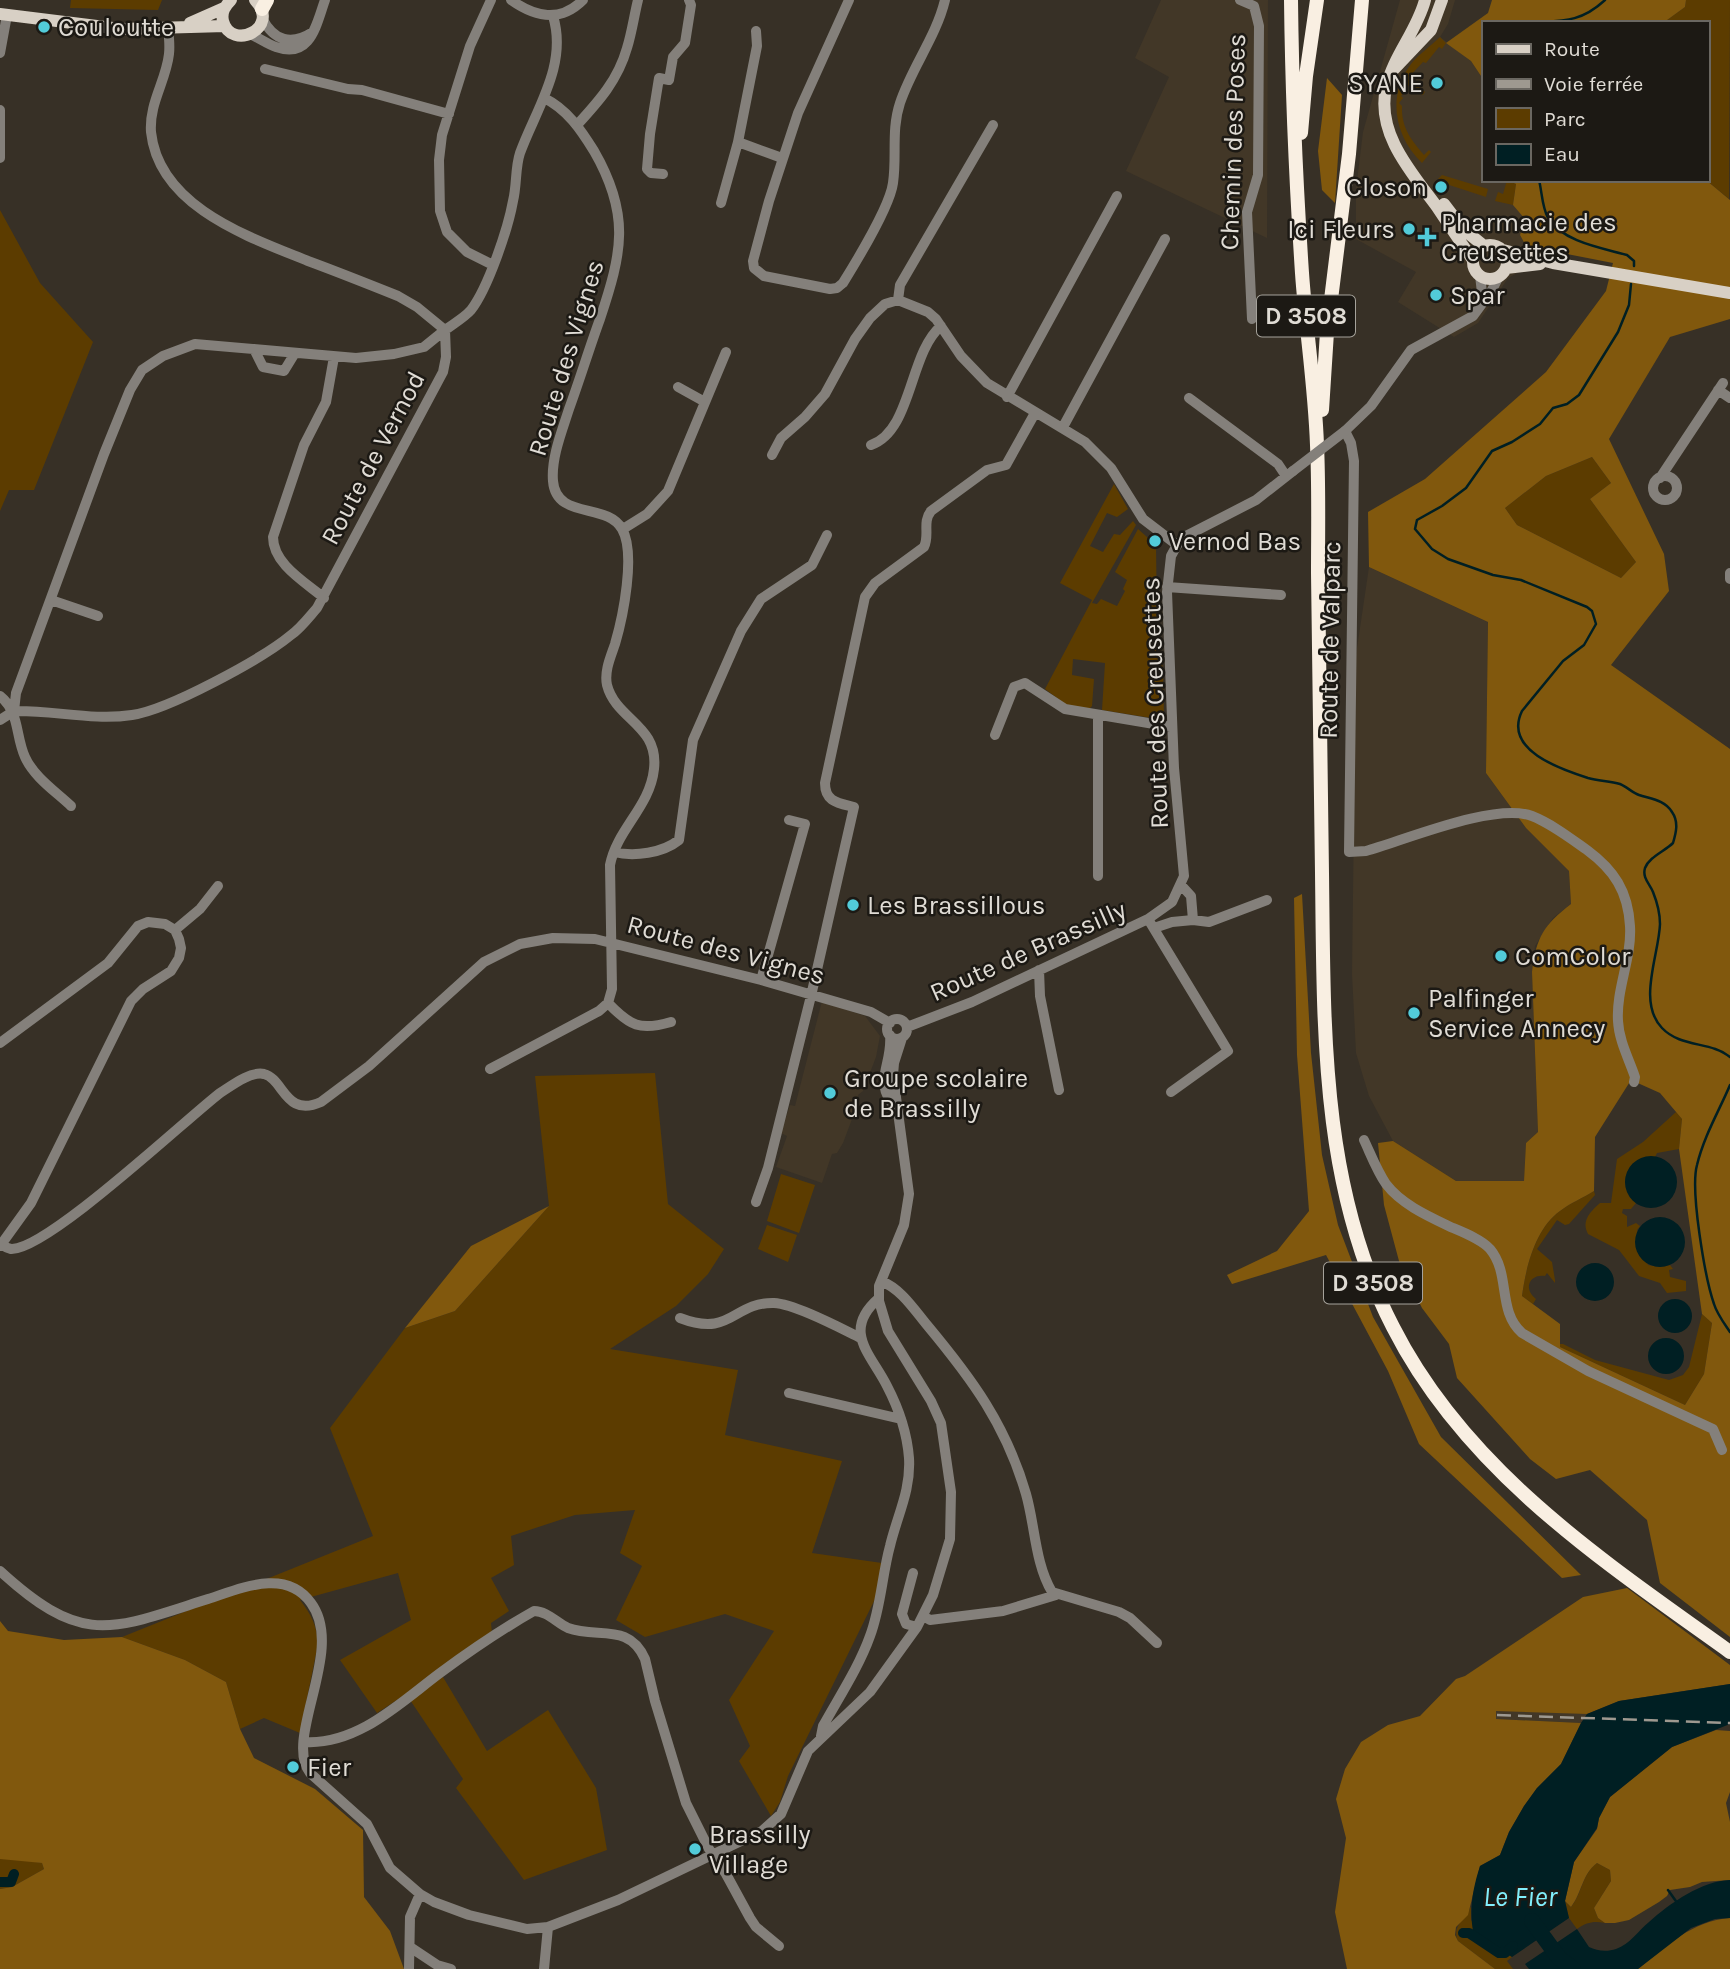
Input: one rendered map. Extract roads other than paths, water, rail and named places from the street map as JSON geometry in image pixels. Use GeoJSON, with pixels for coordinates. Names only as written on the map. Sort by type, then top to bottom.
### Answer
{"type":"FeatureCollection","features":[{"type":"Feature","properties":{"kind":"highway"},"geometry":{"type":"LineString","coordinates":[[1291,0],[1292,91],[1301,243]]}},
{"type":"Feature","properties":{"kind":"highway","name":"D 3508"},"geometry":{"type":"LineString","coordinates":[[1317,0],[1301,132],[1301,243],[1314,388],[1318,477],[1325,1032],[1334,1138],[1343,1189],[1359,1246],[1394,1331],[1438,1402],[1460,1429],[1508,1479],[1556,1522],[1730,1653]]}},
{"type":"Feature","properties":{"kind":"highway"},"geometry":{"type":"LineString","coordinates":[[1318,477],[1327,332],[1348,163],[1362,0]]}},
{"type":"Feature","properties":{"kind":"main road"},"geometry":{"type":"LineString","coordinates":[[1425,0],[1398,52],[1386,87],[1385,116],[1405,166],[1473,260],[1480,275],[1486,278],[1502,272],[1553,263]]}},
{"type":"Feature","properties":{"kind":"main road"},"geometry":{"type":"LineString","coordinates":[[1391,72],[1431,30],[1442,0]]}},
{"type":"Feature","properties":{"kind":"main road"},"geometry":{"type":"LineString","coordinates":[[225,26],[223,14],[227,4]]}},
{"type":"Feature","properties":{"kind":"main road"},"geometry":{"type":"LineString","coordinates":[[174,27],[198,21],[227,4]]}},
{"type":"Feature","properties":{"kind":"main road"},"geometry":{"type":"LineString","coordinates":[[4,15],[121,29],[225,26],[235,34],[250,34],[259,27],[261,7]]}},
{"type":"Feature","properties":{"kind":"main road"},"geometry":{"type":"LineString","coordinates":[[1401,155],[1413,165],[1463,229],[1484,246]]}},
{"type":"Feature","properties":{"kind":"main road"},"geometry":{"type":"LineString","coordinates":[[1473,260],[1484,246],[1491,245],[1553,263],[1730,293]]}},
{"type":"Feature","properties":{"kind":"main road"},"geometry":{"type":"LineString","coordinates":[[1502,272],[1506,256],[1503,250]]}},
{"type":"Feature","properties":{"kind":"street"},"geometry":{"type":"LineString","coordinates":[[250,34],[282,48],[295,49],[306,44],[325,0]]}},
{"type":"Feature","properties":{"kind":"street"},"geometry":{"type":"LineString","coordinates":[[491,0],[475,32],[440,149],[441,218],[447,232],[459,246],[474,257],[493,265]]}},
{"type":"Feature","properties":{"kind":"street"},"geometry":{"type":"LineString","coordinates":[[511,0],[527,11],[553,16],[570,11],[583,0]]}},
{"type":"Feature","properties":{"kind":"street"},"geometry":{"type":"LineString","coordinates":[[577,125],[606,94],[618,74],[628,46],[638,0]]}},
{"type":"Feature","properties":{"kind":"street"},"geometry":{"type":"LineString","coordinates":[[663,174],[651,173],[647,169],[650,134],[659,78],[669,80],[673,57],[685,43],[691,5],[689,0]]}},
{"type":"Feature","properties":{"kind":"street"},"geometry":{"type":"LineString","coordinates":[[849,0],[809,86],[782,158],[754,257],[754,268],[764,276],[830,289],[843,283],[892,189],[894,127],[900,103],[936,27],[945,0]]}},
{"type":"Feature","properties":{"kind":"street","name":"Chemin des Poses"},"geometry":{"type":"LineString","coordinates":[[1240,0],[1256,9],[1260,35],[1258,175],[1247,212],[1252,320]]}},
{"type":"Feature","properties":{"kind":"street"},"geometry":{"type":"LineString","coordinates":[[261,7],[271,31],[281,39],[298,39],[313,32]]}},
{"type":"Feature","properties":{"kind":"street"},"geometry":{"type":"LineString","coordinates":[[0,53],[4,15]]}},
{"type":"Feature","properties":{"kind":"street"},"geometry":{"type":"LineString","coordinates":[[71,806],[39,777],[24,754],[14,711],[16,693],[104,454],[130,390],[142,370],[163,356],[188,346],[215,345],[334,357],[374,356],[419,348],[428,345],[470,311],[493,265],[513,201],[520,155],[552,75],[556,52],[556,25],[553,16]]}},
{"type":"Feature","properties":{"kind":"street"},"geometry":{"type":"LineString","coordinates":[[174,27],[169,56],[153,104],[151,126],[159,159],[175,185],[203,210],[233,229],[398,296],[417,307],[445,330]]}},
{"type":"Feature","properties":{"kind":"street"},"geometry":{"type":"LineString","coordinates":[[721,203],[738,142],[757,46],[756,31]]}},
{"type":"Feature","properties":{"kind":"street"},"geometry":{"type":"LineString","coordinates":[[265,69],[362,90],[449,114]]}},
{"type":"Feature","properties":{"kind":"street","name":"Route des Vignes"},"geometry":{"type":"LineString","coordinates":[[544,98],[555,104],[577,125],[608,178],[620,229],[620,246],[613,283],[564,427],[554,462],[553,483],[556,494],[566,504],[603,515],[614,520],[622,529],[627,548],[626,600],[606,681],[613,698],[652,744],[654,761],[649,793],[614,852],[610,873],[611,944],[811,993],[871,1012],[890,1023]]}},
{"type":"Feature","properties":{"kind":"street"},"geometry":{"type":"LineString","coordinates":[[0,110],[0,158]]}},
{"type":"Feature","properties":{"kind":"street"},"geometry":{"type":"LineString","coordinates":[[898,300],[900,285],[993,125]]}},
{"type":"Feature","properties":{"kind":"street"},"geometry":{"type":"LineString","coordinates":[[738,142],[782,158]]}},
{"type":"Feature","properties":{"kind":"street"},"geometry":{"type":"LineString","coordinates":[[1007,397],[1117,196]]}},
{"type":"Feature","properties":{"kind":"street"},"geometry":{"type":"LineString","coordinates":[[1063,427],[1165,239]]}},
{"type":"Feature","properties":{"kind":"street"},"geometry":{"type":"LineString","coordinates":[[1345,431],[1377,399],[1411,350],[1477,313],[1502,272]]}},
{"type":"Feature","properties":{"kind":"street"},"geometry":{"type":"LineString","coordinates":[[1480,275],[1483,302]]}},
{"type":"Feature","properties":{"kind":"street"},"geometry":{"type":"LineString","coordinates":[[772,455],[781,438],[814,409],[825,394],[870,318],[885,304],[898,300],[928,312],[978,376],[1007,397],[1063,427],[1100,456],[1115,472],[1143,519],[1177,545]]}},
{"type":"Feature","properties":{"kind":"street"},"geometry":{"type":"LineString","coordinates":[[871,445],[879,441],[894,425],[928,339],[941,326]]}},
{"type":"Feature","properties":{"kind":"street","name":"Route de Vernod"},"geometry":{"type":"LineString","coordinates":[[14,711],[117,716],[153,710],[223,676],[283,642],[301,626],[324,598],[443,372],[446,357],[445,330]]}},
{"type":"Feature","properties":{"kind":"street"},"geometry":{"type":"LineString","coordinates":[[254,349],[263,367],[284,371],[295,353]]}},
{"type":"Feature","properties":{"kind":"street"},"geometry":{"type":"LineString","coordinates":[[622,529],[647,513],[664,497],[672,484],[726,352]]}},
{"type":"Feature","properties":{"kind":"street"},"geometry":{"type":"LineString","coordinates":[[324,598],[280,559],[275,551],[273,537],[304,445],[326,402],[334,357]]}},
{"type":"Feature","properties":{"kind":"street"},"geometry":{"type":"LineString","coordinates":[[678,387],[705,402]]}},
{"type":"Feature","properties":{"kind":"street"},"geometry":{"type":"LineString","coordinates":[[1660,478],[1721,387],[1730,398]]}},
{"type":"Feature","properties":{"kind":"street"},"geometry":{"type":"LineString","coordinates":[[1189,398],[1289,473]]}},
{"type":"Feature","properties":{"kind":"street"},"geometry":{"type":"LineString","coordinates":[[756,1202],[768,1168],[854,807],[833,802],[828,798],[825,783],[865,597],[879,580],[924,547],[927,540],[926,520],[930,511],[987,470],[1006,466],[1035,412]]}},
{"type":"Feature","properties":{"kind":"street","name":"Route des Creusettes"},"geometry":{"type":"LineString","coordinates":[[1181,885],[1184,867],[1174,768],[1167,587],[1170,563],[1177,545],[1193,531],[1256,500],[1345,431]]}},
{"type":"Feature","properties":{"kind":"street","name":"Route de Valparc"},"geometry":{"type":"LineString","coordinates":[[1345,431],[1351,443],[1354,461],[1349,852],[1366,851],[1477,817],[1518,813],[1554,827],[1603,863],[1619,885],[1629,914],[1630,943],[1621,984],[1618,1019],[1623,1047],[1635,1077],[1634,1082]]}},
{"type":"Feature","properties":{"kind":"street"},"geometry":{"type":"LineString","coordinates":[[614,852],[656,850],[679,840],[693,740],[741,631],[761,599],[812,565],[827,535]]}},
{"type":"Feature","properties":{"kind":"street"},"geometry":{"type":"LineString","coordinates":[[1730,573],[1730,579]]}},
{"type":"Feature","properties":{"kind":"street"},"geometry":{"type":"LineString","coordinates":[[1167,587],[1281,595]]}},
{"type":"Feature","properties":{"kind":"street"},"geometry":{"type":"LineString","coordinates":[[51,600],[98,616]]}},
{"type":"Feature","properties":{"kind":"street"},"geometry":{"type":"LineString","coordinates":[[995,735],[1014,687],[1018,684],[1029,684],[1065,709],[1172,727]]}},
{"type":"Feature","properties":{"kind":"street"},"geometry":{"type":"LineString","coordinates":[[0,696],[14,711]]}},
{"type":"Feature","properties":{"kind":"street"},"geometry":{"type":"LineString","coordinates":[[0,720],[14,711]]}},
{"type":"Feature","properties":{"kind":"street"},"geometry":{"type":"LineString","coordinates":[[1098,715],[1098,876]]}},
{"type":"Feature","properties":{"kind":"street"},"geometry":{"type":"LineString","coordinates":[[761,980],[805,824],[789,820]]}},
{"type":"Feature","properties":{"kind":"street"},"geometry":{"type":"LineString","coordinates":[[1181,885],[1191,896],[1193,920]]}},
{"type":"Feature","properties":{"kind":"street","name":"Route de Brassilly"},"geometry":{"type":"LineString","coordinates":[[907,1027],[972,1002],[1039,970],[1151,924],[1177,895],[1181,885]]}},
{"type":"Feature","properties":{"kind":"street"},"geometry":{"type":"LineString","coordinates":[[175,930],[200,909],[218,886]]}},
{"type":"Feature","properties":{"kind":"street"},"geometry":{"type":"LineString","coordinates":[[1171,1092],[1228,1051],[1151,924],[1193,920],[1209,922],[1268,900]]}},
{"type":"Feature","properties":{"kind":"street"},"geometry":{"type":"LineString","coordinates":[[0,1043],[108,963],[138,926],[159,922],[175,930],[181,948],[174,968],[142,989],[131,1001],[37,1192],[1,1245],[11,1249],[20,1247],[68,1218],[219,1095],[248,1077],[264,1074],[294,1103],[308,1106],[316,1104],[359,1074],[491,957],[520,944],[552,938],[590,939],[611,944],[611,994],[608,1003],[599,1011],[490,1069]]}},
{"type":"Feature","properties":{"kind":"street"},"geometry":{"type":"LineString","coordinates":[[1039,970],[1040,996],[1059,1090]]}},
{"type":"Feature","properties":{"kind":"street"},"geometry":{"type":"LineString","coordinates":[[608,1003],[624,1019],[635,1025],[649,1027],[671,1023]]}},
{"type":"Feature","properties":{"kind":"street","name":"Route de Brassilly"},"geometry":{"type":"LineString","coordinates":[[898,1110],[891,1103],[884,1088],[883,1072],[889,1052],[890,1023],[900,1020],[907,1027]]}},
{"type":"Feature","properties":{"kind":"street","name":"Route de Brassilly"},"geometry":{"type":"LineString","coordinates":[[305,1742],[304,1758],[307,1770],[367,1825],[390,1868],[420,1894],[468,1915],[527,1929],[548,1927],[618,1900],[671,1873],[713,1856],[776,1821],[788,1801],[805,1756],[820,1737],[870,1692],[917,1627],[939,1580],[952,1528],[944,1434],[938,1414],[888,1331],[879,1298],[881,1281],[904,1225],[908,1201],[908,1175],[893,1069],[907,1027]]}},
{"type":"Feature","properties":{"kind":"street"},"geometry":{"type":"LineString","coordinates":[[890,1035],[896,1039],[902,1038]]}},
{"type":"Feature","properties":{"kind":"street"},"geometry":{"type":"LineString","coordinates":[[1364,1140],[1387,1185],[1403,1199],[1422,1213],[1489,1247],[1500,1269],[1509,1317],[1521,1333],[1588,1371],[1713,1429],[1722,1450]]}},
{"type":"Feature","properties":{"kind":"street"},"geometry":{"type":"LineString","coordinates":[[881,1281],[897,1289],[951,1353],[999,1423],[1026,1494],[1045,1578],[1056,1595]]}},
{"type":"Feature","properties":{"kind":"street"},"geometry":{"type":"LineString","coordinates":[[820,1737],[823,1726],[870,1636],[890,1546],[908,1488],[908,1449],[901,1419],[886,1383],[866,1353],[861,1338],[863,1316],[879,1298]]}},
{"type":"Feature","properties":{"kind":"street"},"geometry":{"type":"LineString","coordinates":[[680,1318],[701,1324],[718,1324],[752,1307],[775,1303],[789,1306],[861,1338]]}},
{"type":"Feature","properties":{"kind":"street"},"geometry":{"type":"LineString","coordinates":[[789,1393],[901,1419]]}},
{"type":"Feature","properties":{"kind":"street"},"geometry":{"type":"LineString","coordinates":[[0,1571],[51,1612],[80,1623],[101,1626],[133,1622],[254,1584],[275,1583],[293,1588],[306,1597],[316,1611],[323,1633],[305,1742],[330,1740],[371,1723],[532,1612],[539,1611],[569,1628],[617,1634],[640,1649],[648,1668],[680,1786],[713,1856],[756,1927],[779,1946]]}},
{"type":"Feature","properties":{"kind":"street"},"geometry":{"type":"LineString","coordinates":[[913,1573],[902,1614],[906,1624],[917,1627]]}},
{"type":"Feature","properties":{"kind":"street"},"geometry":{"type":"LineString","coordinates":[[923,1616],[930,1620],[1003,1611],[1056,1595],[1119,1612],[1130,1618],[1157,1643]]}},
{"type":"Feature","properties":{"kind":"street"},"geometry":{"type":"LineString","coordinates":[[409,1969],[410,1917],[420,1894]]}},
{"type":"Feature","properties":{"kind":"street"},"geometry":{"type":"LineString","coordinates":[[544,1969],[548,1927]]}},
{"type":"Feature","properties":{"kind":"street"},"geometry":{"type":"LineString","coordinates":[[410,1947],[438,1965],[451,1969]]}},
{"type":"Feature","properties":{"kind":"water"},"geometry":{"type":"Polygon","coordinates":[[[1651,1156],[1661,1158],[1669,1164],[1675,1172],[1675,1192],[1669,1200],[1661,1206],[1651,1208],[1641,1206],[1633,1200],[1627,1192],[1625,1182],[1627,1172],[1633,1164],[1641,1158],[1651,1156]]]}},
{"type":"Feature","properties":{"kind":"water"},"geometry":{"type":"Polygon","coordinates":[[[1650,1218],[1670,1218],[1684,1232],[1684,1252],[1670,1266],[1650,1266],[1636,1252],[1636,1232],[1650,1218]]]}},
{"type":"Feature","properties":{"kind":"water"},"geometry":{"type":"Polygon","coordinates":[[[1595,1263],[1609,1268],[1614,1282],[1609,1296],[1595,1301],[1581,1296],[1576,1282],[1581,1268],[1595,1263]]]}},
{"type":"Feature","properties":{"kind":"water"},"geometry":{"type":"Polygon","coordinates":[[[1675,1299],[1687,1304],[1692,1316],[1687,1328],[1675,1333],[1663,1328],[1658,1316],[1663,1304],[1675,1299]]]}},
{"type":"Feature","properties":{"kind":"water"},"geometry":{"type":"Polygon","coordinates":[[[1666,1338],[1678,1344],[1684,1356],[1678,1368],[1666,1374],[1654,1368],[1648,1356],[1654,1344],[1666,1338]]]}},
{"type":"Feature","properties":{"kind":"water","name":"Le Fier"},"geometry":{"type":"Polygon","coordinates":[[[1730,1684],[1730,1724],[1672,1747],[1610,1797],[1597,1828],[1574,1862],[1565,1901],[1569,1918],[1512,1957],[1473,1931],[1472,1898],[1480,1866],[1500,1855],[1524,1806],[1537,1788],[1561,1764],[1587,1714],[1619,1701],[1730,1684]]]}},
{"type":"Feature","properties":{"kind":"water","name":"Le Fier"},"geometry":{"type":"Polygon","coordinates":[[[1730,1880],[1730,1918],[1715,1919],[1691,1928],[1638,1969],[1529,1969],[1525,1964],[1577,1929],[1589,1947],[1609,1951],[1621,1947],[1687,1894],[1708,1884],[1730,1880]]]}},
{"type":"Feature","properties":{"kind":"waterway"},"geometry":{"type":"LineString","coordinates":[[1555,21],[1575,18],[1605,0]]}},
{"type":"Feature","properties":{"kind":"waterway"},"geometry":{"type":"LineString","coordinates":[[1539,182],[1546,214],[1555,226],[1584,243],[1627,255],[1634,261],[1634,266]]}},
{"type":"Feature","properties":{"kind":"waterway"},"geometry":{"type":"LineString","coordinates":[[1631,284],[1629,305],[1618,332],[1579,395],[1567,404],[1553,408],[1540,424],[1492,451],[1466,488],[1417,520],[1415,529],[1432,549],[1448,559],[1493,575],[1521,580],[1592,611],[1596,624],[1584,645],[1563,661],[1522,711],[1518,725],[1520,737],[1537,756],[1550,763],[1588,778],[1620,784],[1637,794],[1662,802],[1672,812],[1676,824],[1673,843],[1650,861],[1644,872],[1656,900],[1660,920],[1651,978],[1651,1005],[1662,1028],[1670,1034],[1730,1057]]}},
{"type":"Feature","properties":{"kind":"waterway"},"geometry":{"type":"LineString","coordinates":[[1730,1085],[1704,1144],[1695,1177],[1697,1213],[1710,1292],[1715,1308],[1730,1332]]}},
{"type":"Feature","properties":{"kind":"waterway"},"geometry":{"type":"LineString","coordinates":[[0,1882],[11,1882],[14,1874]]}},
{"type":"Feature","properties":{"kind":"waterway"},"geometry":{"type":"LineString","coordinates":[[1668,1890],[1678,1904]]}},
{"type":"Feature","properties":{"kind":"waterway","name":"Le Fier"},"geometry":{"type":"LineString","coordinates":[[1532,1921],[1559,1958],[1573,1969]]}},
{"type":"Feature","properties":{"kind":"waterway"},"geometry":{"type":"LineString","coordinates":[[1463,1933],[1469,1933],[1499,1953],[1505,1953],[1513,1946]]}},
{"type":"Feature","properties":{"kind":"railway"},"geometry":{"type":"LineString","coordinates":[[1497,1715],[1730,1723]]}},
{"type":"Feature","properties":{"kind":"place","name":"Couloutte"},"geometry":{"type":"Point","coordinates":[44,27]}},
{"type":"Feature","properties":{"kind":"place","name":"SYANE"},"geometry":{"type":"Point","coordinates":[1437,83]}},
{"type":"Feature","properties":{"kind":"place","name":"Closon"},"geometry":{"type":"Point","coordinates":[1441,187]}},
{"type":"Feature","properties":{"kind":"place","name":"Ici Fleurs"},"geometry":{"type":"Point","coordinates":[1409,229]}},
{"type":"Feature","properties":{"kind":"place","name":"Pharmacie des Creusettes"},"geometry":{"type":"Point","coordinates":[1427,237]}},
{"type":"Feature","properties":{"kind":"place","name":"Spar"},"geometry":{"type":"Point","coordinates":[1436,295]}},
{"type":"Feature","properties":{"kind":"place","name":"Vernod Bas"},"geometry":{"type":"Point","coordinates":[1155,541]}},
{"type":"Feature","properties":{"kind":"place","name":"Les Brassillous"},"geometry":{"type":"Point","coordinates":[853,905]}},
{"type":"Feature","properties":{"kind":"place","name":"ComColor"},"geometry":{"type":"Point","coordinates":[1501,956]}},
{"type":"Feature","properties":{"kind":"place","name":"Palfinger Service Annecy"},"geometry":{"type":"Point","coordinates":[1414,1013]}},
{"type":"Feature","properties":{"kind":"place","name":"Groupe scolaire de Brassilly"},"geometry":{"type":"Point","coordinates":[830,1093]}},
{"type":"Feature","properties":{"kind":"place","name":"Fier"},"geometry":{"type":"Point","coordinates":[293,1767]}},
{"type":"Feature","properties":{"kind":"place","name":"Brassilly Village"},"geometry":{"type":"Point","coordinates":[695,1849]}}]}
